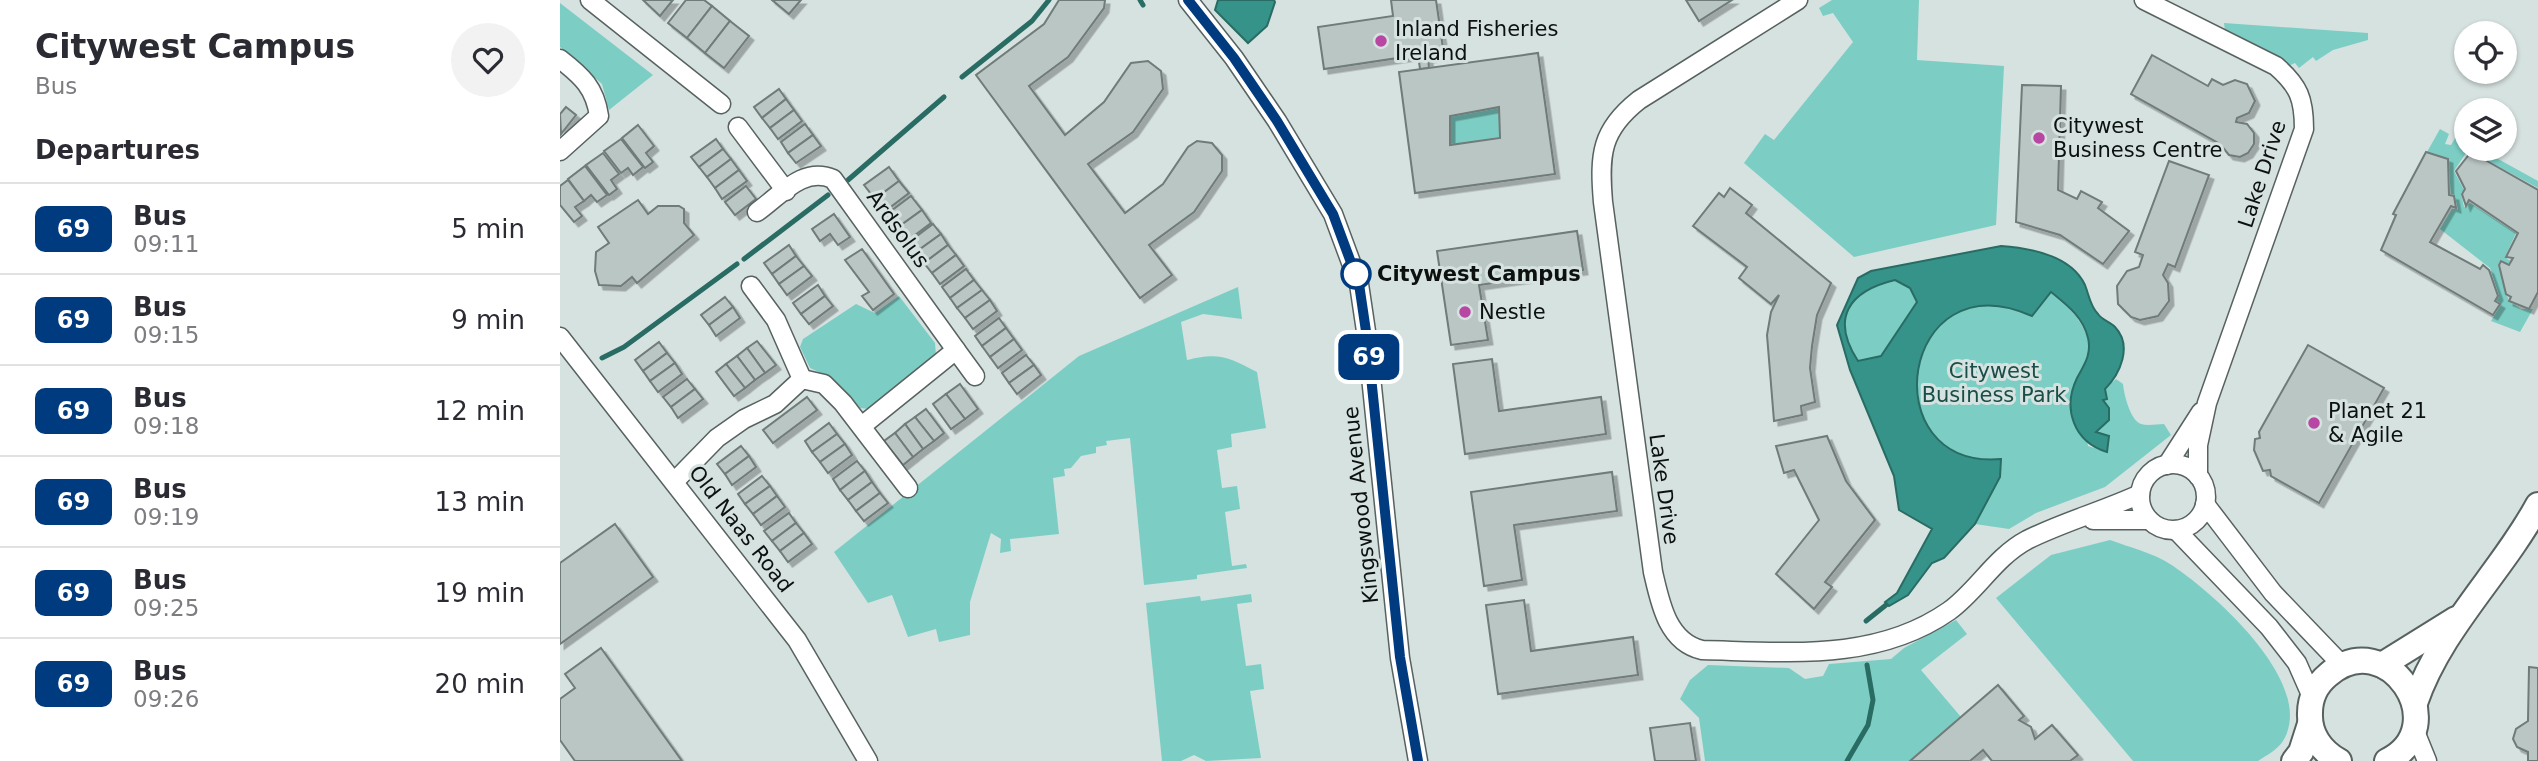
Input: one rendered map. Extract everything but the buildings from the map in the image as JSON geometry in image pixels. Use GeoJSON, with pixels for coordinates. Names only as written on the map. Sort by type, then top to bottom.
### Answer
{"type":"FeatureCollection","features":[{"type":"Feature","properties":{"kind":"main road"},"geometry":{"type":"LineString","coordinates":[[2387,761],[2406,745],[2414,729],[2415,703],[2426,669],[2507,558],[2538,505]]}},
{"type":"Feature","properties":{"kind":"main road"},"geometry":{"type":"LineString","coordinates":[[2382,665],[2465,612]]}},
{"type":"Feature","properties":{"kind":"main road"},"geometry":{"type":"LineString","coordinates":[[2339,761],[2328,755],[2317,741],[2311,724],[2312,698],[2324,678],[2342,665],[2355,662],[2382,665],[2402,680],[2415,703]]}},
{"type":"Feature","properties":{"kind":"main road"},"geometry":{"type":"LineString","coordinates":[[2294,761],[2311,724]]}},
{"type":"Feature","properties":{"kind":"street"},"geometry":{"type":"LineString","coordinates":[[590,0],[721,104]]}},
{"type":"Feature","properties":{"kind":"street","name":"Kingswood Avenue"},"geometry":{"type":"LineString","coordinates":[[1188,0],[1234,58],[1284,132],[1333,214],[1359,284],[1369,350],[1400,657],[1418,761]]}},
{"type":"Feature","properties":{"kind":"street","name":"Lake Drive"},"geometry":{"type":"LineString","coordinates":[[1798,0],[1639,100],[1616,118],[1604,150],[1603,202],[1642,494],[1653,572],[1668,621],[1685,643],[1702,650],[1828,651],[1888,642],[1925,626],[1952,609],[1983,576],[2025,541],[2140,494]]}},
{"type":"Feature","properties":{"kind":"street","name":"Lake Drive"},"geometry":{"type":"LineString","coordinates":[[2144,0],[2276,66],[2294,81],[2304,112],[2304,129],[2300,142],[2207,403],[2198,445],[2198,476]]}},
{"type":"Feature","properties":{"kind":"street"},"geometry":{"type":"LineString","coordinates":[[560,59],[580,74],[596,95],[600,116],[560,151]]}},
{"type":"Feature","properties":{"kind":"street"},"geometry":{"type":"LineString","coordinates":[[738,127],[786,191]]}},
{"type":"Feature","properties":{"kind":"street","name":"Ardsolus"},"geometry":{"type":"LineString","coordinates":[[757,212],[805,177],[819,173],[833,179],[975,376]]}},
{"type":"Feature","properties":{"kind":"street"},"geometry":{"type":"LineString","coordinates":[[751,286],[776,320],[802,379]]}},
{"type":"Feature","properties":{"kind":"street","name":"Old Naas Road"},"geometry":{"type":"LineString","coordinates":[[560,337],[797,640],[868,761]]}},
{"type":"Feature","properties":{"kind":"street"},"geometry":{"type":"LineString","coordinates":[[863,425],[956,350]]}},
{"type":"Feature","properties":{"kind":"street"},"geometry":{"type":"LineString","coordinates":[[802,379],[824,384],[863,425],[908,488]]}},
{"type":"Feature","properties":{"kind":"street"},"geometry":{"type":"LineString","coordinates":[[675,481],[717,438],[744,419],[775,404],[802,379]]}},
{"type":"Feature","properties":{"kind":"street","name":"Lake Drive"},"geometry":{"type":"LineString","coordinates":[[2167,465],[2207,403]]}},
{"type":"Feature","properties":{"kind":"street"},"geometry":{"type":"LineString","coordinates":[[2167,465],[2184,466],[2198,476],[2206,494],[2205,504],[2195,522],[2176,530],[2166,530],[2149,520],[2140,503],[2140,494],[2149,475],[2167,465]]}},
{"type":"Feature","properties":{"kind":"street"},"geometry":{"type":"LineString","coordinates":[[2205,504],[2273,593],[2342,665]]}},
{"type":"Feature","properties":{"kind":"street","name":"Lake Drive"},"geometry":{"type":"LineString","coordinates":[[2079,520],[2149,520]]}},
{"type":"Feature","properties":{"kind":"street"},"geometry":{"type":"LineString","coordinates":[[2176,530],[2269,627],[2297,663],[2312,698]]}},
{"type":"Feature","properties":{"kind":"street"},"geometry":{"type":"LineString","coordinates":[[2414,729],[2427,761]]}},
{"type":"Feature","properties":{"kind":"green space"},"geometry":{"type":"Polygon","coordinates":[[[1832,0],[1919,0],[1917,60],[2004,66],[1996,225],[1854,257],[1744,163],[1765,134],[1774,140],[1853,42],[1833,13],[1823,16],[1819,8],[1832,0]]]}},
{"type":"Feature","properties":{"kind":"green space"},"geometry":{"type":"Polygon","coordinates":[[[560,3],[653,75],[609,110],[602,84],[560,47],[560,3]]]}},
{"type":"Feature","properties":{"kind":"green space"},"geometry":{"type":"Polygon","coordinates":[[[2224,23],[2368,33],[2368,40],[2333,50],[2316,61],[2313,57],[2299,68],[2295,63],[2286,67],[2225,31],[2224,23]]]}},
{"type":"Feature","properties":{"kind":"green space"},"geometry":{"type":"Polygon","coordinates":[[[1499,107],[1500,138],[1450,145],[1450,116],[1499,107]]]}},
{"type":"Feature","properties":{"kind":"green space"},"geometry":{"type":"Polygon","coordinates":[[[2440,129],[2449,134],[2445,144],[2451,145],[2454,140],[2454,161],[2461,161],[2454,171],[2464,190],[2461,193],[2464,207],[2470,203],[2516,233],[2505,257],[2510,261],[2508,264],[2501,260],[2498,265],[2509,301],[2521,309],[2533,309],[2520,332],[2491,321],[2501,304],[2496,300],[2499,296],[2490,268],[2440,229],[2452,209],[2458,209],[2454,195],[2451,194],[2448,159],[2427,152],[2440,129]]]}},
{"type":"Feature","properties":{"kind":"green space"},"geometry":{"type":"Polygon","coordinates":[[[2488,161],[2502,161],[2538,181],[2538,188],[2488,161]]]}},
{"type":"Feature","properties":{"kind":"green space"},"geometry":{"type":"Polygon","coordinates":[[[1895,280],[1910,288],[1918,302],[1881,356],[1858,361],[1846,332],[1849,308],[1866,291],[1895,280]]]}},
{"type":"Feature","properties":{"kind":"green space"},"geometry":{"type":"Polygon","coordinates":[[[1238,287],[1242,319],[1203,314],[1181,322],[1187,360],[1207,356],[1223,357],[1257,372],[1266,428],[1231,434],[1232,447],[1217,450],[1222,488],[1237,486],[1240,509],[1225,512],[1232,566],[1246,564],[1247,568],[1197,575],[1197,579],[1144,585],[1130,438],[1106,441],[1107,445],[1096,447],[1096,453],[1081,456],[1071,468],[1064,469],[1065,476],[1053,478],[1059,534],[1010,539],[1011,551],[1000,553],[1001,539],[991,533],[970,602],[970,635],[939,642],[936,629],[908,637],[892,595],[868,603],[834,552],[1079,356],[1238,287]]]}},
{"type":"Feature","properties":{"kind":"green space","name":"Citywest Business Park"},"geometry":{"type":"Polygon","coordinates":[[[2051,292],[2079,320],[2088,342],[2086,366],[2078,378],[2088,446],[2107,452],[2100,436],[2095,432],[2109,420],[2110,412],[2102,400],[2105,389],[2116,379],[2123,384],[2128,406],[2137,422],[2147,425],[2164,424],[2171,435],[2105,487],[2036,513],[2009,529],[1975,524],[2000,477],[2001,459],[1960,454],[1933,433],[1919,403],[1918,370],[1930,338],[1953,315],[1987,306],[2032,316],[2051,292]]]}},
{"type":"Feature","properties":{"kind":"green space"},"geometry":{"type":"Polygon","coordinates":[[[899,296],[935,343],[936,355],[869,409],[860,408],[831,378],[810,368],[800,347],[803,339],[856,304],[875,313],[899,296]]]}},
{"type":"Feature","properties":{"kind":"green space"},"geometry":{"type":"Polygon","coordinates":[[[2110,540],[2149,553],[2170,564],[2210,595],[2255,641],[2274,667],[2286,693],[2290,718],[2283,741],[2275,750],[2258,761],[2133,761],[1996,598],[2051,555],[2110,540]]]}},
{"type":"Feature","properties":{"kind":"green space"},"geometry":{"type":"Polygon","coordinates":[[[1251,594],[1252,602],[1237,604],[1246,666],[1261,664],[1264,689],[1250,691],[1261,758],[1206,761],[1194,755],[1181,761],[1162,761],[1146,603],[1200,596],[1201,601],[1251,594]]]}},
{"type":"Feature","properties":{"kind":"green space"},"geometry":{"type":"Polygon","coordinates":[[[1956,620],[1967,634],[1921,670],[1961,717],[1910,761],[1705,761],[1699,718],[1680,699],[1690,680],[1708,665],[1789,668],[1805,679],[1823,676],[1829,664],[1891,659],[1904,648],[1956,620]]]}},
{"type":"Feature","properties":{"kind":"shaded area"},"geometry":{"type":"Polygon","coordinates":[[[1218,0],[1275,2],[1267,26],[1248,43],[1215,10],[1218,0]]]}},
{"type":"Feature","properties":{"kind":"shaded area"},"geometry":{"type":"Polygon","coordinates":[[[2001,246],[2036,251],[2060,260],[2079,275],[2095,311],[2115,327],[2120,335],[2124,351],[2120,368],[2105,389],[2107,399],[2103,400],[2109,408],[2109,420],[2096,432],[2109,436],[2107,452],[2086,441],[2074,423],[2071,401],[2077,378],[2088,354],[2088,338],[2078,318],[2051,292],[2032,316],[1987,306],[1953,315],[1930,338],[1918,369],[1919,403],[1932,433],[1960,454],[2001,459],[2000,477],[1975,524],[1944,558],[1932,563],[1908,595],[1889,606],[1885,602],[1897,593],[1932,529],[1899,510],[1894,476],[1850,370],[1837,325],[1858,278],[1871,271],[2001,246]],[[1895,280],[1879,285],[1866,291],[1849,308],[1845,319],[1846,332],[1858,361],[1881,356],[1917,302],[1910,288],[1895,280]]]}},
{"type":"Feature","properties":{"kind":"waterway"},"geometry":{"type":"LineString","coordinates":[[962,77],[1032,21],[1049,0]]}},
{"type":"Feature","properties":{"kind":"waterway"},"geometry":{"type":"LineString","coordinates":[[1140,0],[1143,5]]}},
{"type":"Feature","properties":{"kind":"waterway"},"geometry":{"type":"LineString","coordinates":[[848,180],[944,97]]}},
{"type":"Feature","properties":{"kind":"waterway"},"geometry":{"type":"LineString","coordinates":[[744,259],[828,195]]}},
{"type":"Feature","properties":{"kind":"waterway"},"geometry":{"type":"LineString","coordinates":[[602,358],[624,347],[737,264]]}},
{"type":"Feature","properties":{"kind":"waterway"},"geometry":{"type":"LineString","coordinates":[[1866,621],[1886,605]]}},
{"type":"Feature","properties":{"kind":"waterway"},"geometry":{"type":"LineString","coordinates":[[1847,761],[1868,725],[1873,700],[1867,665]]}},
{"type":"Feature","properties":{"kind":"bus line","name":"69"},"geometry":{"type":"LineString","coordinates":[[1188,0],[1234,58],[1277,121],[1333,214],[1349,251],[1359,284],[1378,437],[1400,657],[1418,761]]}},
{"type":"Feature","properties":{"kind":"place","name":"Inland Fisheries Ireland"},"geometry":{"type":"Point","coordinates":[1381,41]}},
{"type":"Feature","properties":{"kind":"place","name":"Citywest Business Centre"},"geometry":{"type":"Point","coordinates":[2039,138]}},
{"type":"Feature","properties":{"kind":"place","name":"Citywest Campus"},"geometry":{"type":"Point","coordinates":[1356,274]}},
{"type":"Feature","properties":{"kind":"place","name":"Nestle"},"geometry":{"type":"Point","coordinates":[1465,312]}},
{"type":"Feature","properties":{"kind":"place","name":"Planet 21 & Agile"},"geometry":{"type":"Point","coordinates":[2314,423]}}]}
